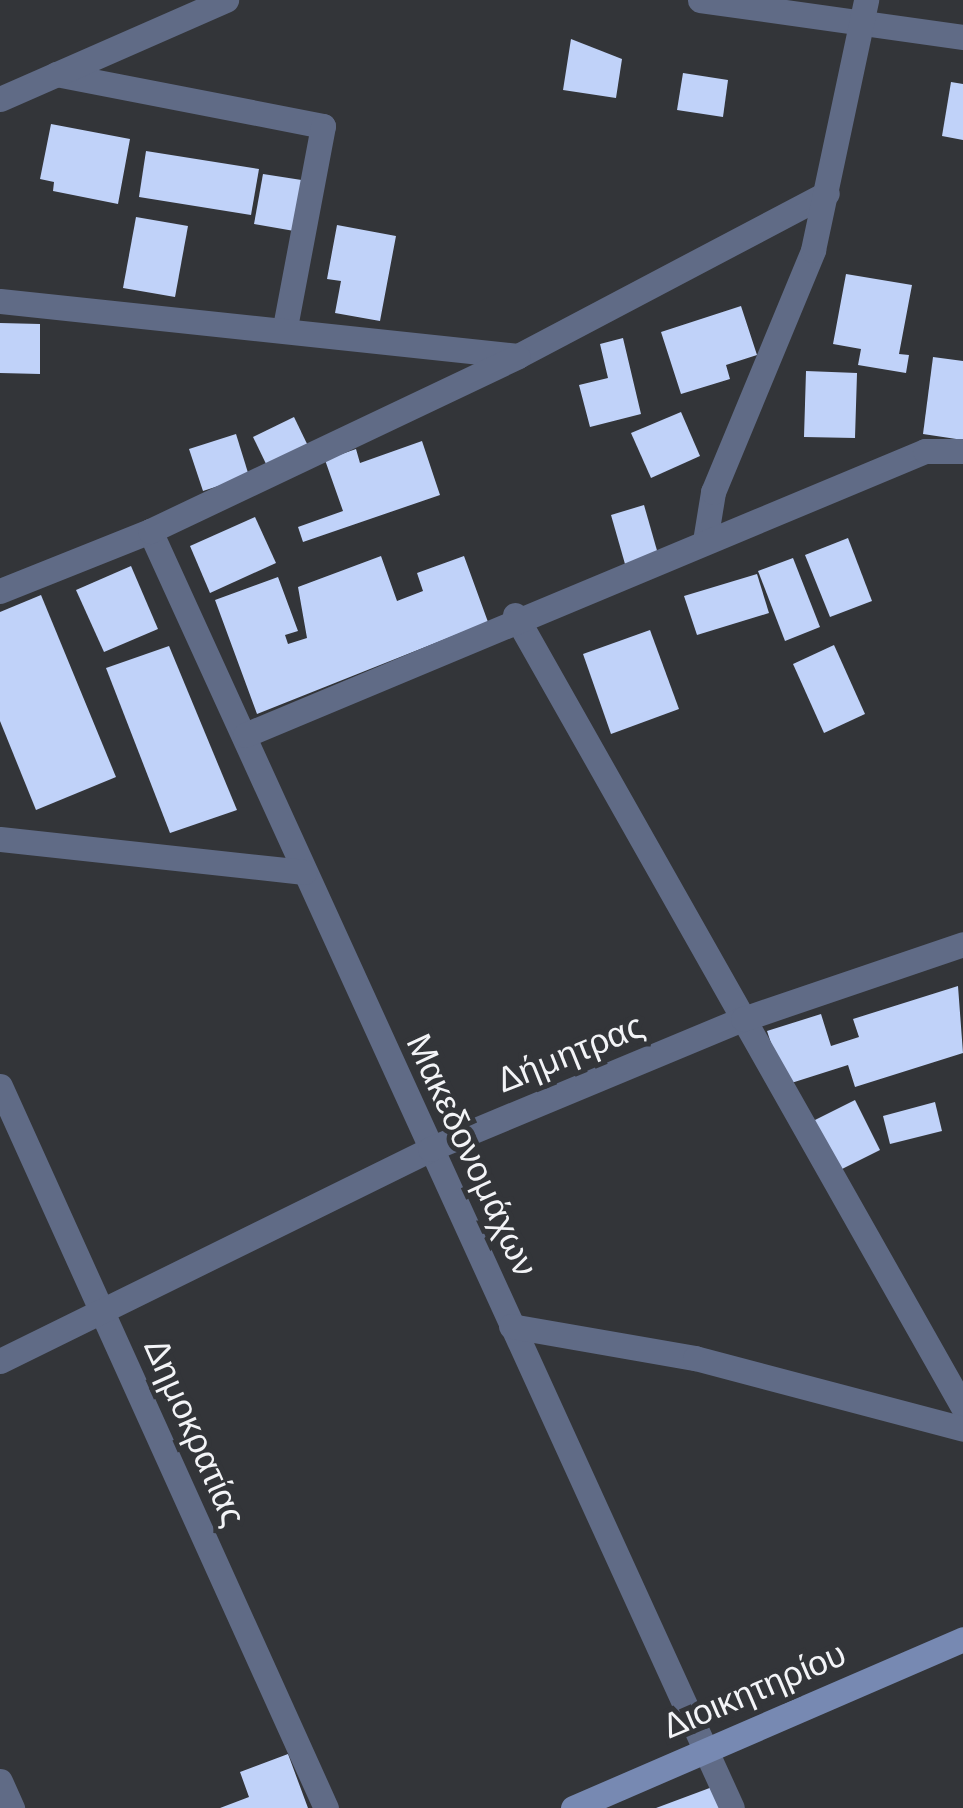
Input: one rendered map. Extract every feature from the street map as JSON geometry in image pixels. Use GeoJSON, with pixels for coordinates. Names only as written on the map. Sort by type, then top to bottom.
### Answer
{"type":"FeatureCollection","features":[{"type":"Feature","properties":{"kind":"street"},"geometry":{"type":"LineString","coordinates":[[0,99],[226,0]]}},
{"type":"Feature","properties":{"kind":"street"},"geometry":{"type":"LineString","coordinates":[[700,0],[862,10],[963,37]]}},
{"type":"Feature","properties":{"kind":"street"},"geometry":{"type":"LineString","coordinates":[[705,542],[713,492],[814,250],[862,10]]}},
{"type":"Feature","properties":{"kind":"street"},"geometry":{"type":"LineString","coordinates":[[56,74],[323,126],[286,328]]}},
{"type":"Feature","properties":{"kind":"street"},"geometry":{"type":"LineString","coordinates":[[0,591],[150,531],[518,356],[827,193]]}},
{"type":"Feature","properties":{"kind":"street"},"geometry":{"type":"LineString","coordinates":[[0,300],[518,356]]}},
{"type":"Feature","properties":{"kind":"street"},"geometry":{"type":"LineString","coordinates":[[244,735],[516,615],[924,451],[963,451]]}},
{"type":"Feature","properties":{"kind":"street","name":"Μακεδονομάχων"},"geometry":{"type":"LineString","coordinates":[[150,531],[732,1808]]}},
{"type":"Feature","properties":{"kind":"street"},"geometry":{"type":"LineString","coordinates":[[516,615],[961,1397]]}},
{"type":"Feature","properties":{"kind":"street"},"geometry":{"type":"LineString","coordinates":[[0,839],[304,872]]}},
{"type":"Feature","properties":{"kind":"street","name":"Δήμητρας"},"geometry":{"type":"LineString","coordinates":[[0,1361],[430,1148],[743,1019],[963,944]]}},
{"type":"Feature","properties":{"kind":"street","name":"Δημοκρατίας"},"geometry":{"type":"LineString","coordinates":[[0,1086],[326,1808]]}},
{"type":"Feature","properties":{"kind":"street"},"geometry":{"type":"LineString","coordinates":[[512,1326],[695,1358],[963,1428]]}},
{"type":"Feature","properties":{"kind":"street","name":"Διοικητηρίου"},"geometry":{"type":"LineString","coordinates":[[573,1808],[963,1638]]}},
{"type":"Feature","properties":{"kind":"street"},"geometry":{"type":"LineString","coordinates":[[0,1781],[12,1808]]}},
{"type":"Feature","properties":{"kind":"building"},"geometry":{"type":"Polygon","coordinates":[[[571,39],[622,59],[616,98],[563,90],[571,39]]]}},
{"type":"Feature","properties":{"kind":"building"},"geometry":{"type":"Polygon","coordinates":[[[683,73],[728,80],[723,117],[677,110],[683,73]]]}},
{"type":"Feature","properties":{"kind":"building"},"geometry":{"type":"Polygon","coordinates":[[[951,82],[963,84],[963,140],[942,136],[951,82]]]}},
{"type":"Feature","properties":{"kind":"building"},"geometry":{"type":"Polygon","coordinates":[[[51,124],[130,139],[118,204],[53,191],[54,182],[40,179],[51,124]]]}},
{"type":"Feature","properties":{"kind":"building"},"geometry":{"type":"Polygon","coordinates":[[[146,151],[259,169],[251,215],[139,197],[146,151]]]}},
{"type":"Feature","properties":{"kind":"building"},"geometry":{"type":"Polygon","coordinates":[[[263,174],[308,181],[300,232],[254,224],[263,174]]]}},
{"type":"Feature","properties":{"kind":"building"},"geometry":{"type":"Polygon","coordinates":[[[136,217],[188,226],[175,297],[123,288],[136,217]]]}},
{"type":"Feature","properties":{"kind":"building"},"geometry":{"type":"Polygon","coordinates":[[[337,225],[396,236],[380,321],[335,313],[341,281],[327,279],[337,225]]]}},
{"type":"Feature","properties":{"kind":"building"},"geometry":{"type":"Polygon","coordinates":[[[846,274],[912,285],[899,354],[909,355],[906,373],[858,365],[861,349],[833,344],[846,274]]]}},
{"type":"Feature","properties":{"kind":"building"},"geometry":{"type":"Polygon","coordinates":[[[741,306],[757,355],[726,365],[730,379],[681,394],[661,332],[741,306]]]}},
{"type":"Feature","properties":{"kind":"building"},"geometry":{"type":"Polygon","coordinates":[[[0,323],[40,324],[40,374],[0,373],[0,323]]]}},
{"type":"Feature","properties":{"kind":"building"},"geometry":{"type":"Polygon","coordinates":[[[623,338],[641,414],[590,427],[579,385],[608,378],[600,344],[623,338]]]}},
{"type":"Feature","properties":{"kind":"building"},"geometry":{"type":"Polygon","coordinates":[[[933,357],[963,361],[963,440],[923,434],[933,357]]]}},
{"type":"Feature","properties":{"kind":"building"},"geometry":{"type":"Polygon","coordinates":[[[806,371],[857,373],[855,438],[804,437],[806,371]]]}},
{"type":"Feature","properties":{"kind":"building"},"geometry":{"type":"Polygon","coordinates":[[[681,412],[700,456],[651,478],[631,433],[681,412]]]}},
{"type":"Feature","properties":{"kind":"building"},"geometry":{"type":"Polygon","coordinates":[[[294,417],[310,450],[269,470],[253,437],[294,417]]]}},
{"type":"Feature","properties":{"kind":"building"},"geometry":{"type":"Polygon","coordinates":[[[236,434],[249,476],[203,491],[189,449],[236,434]]]}},
{"type":"Feature","properties":{"kind":"building"},"geometry":{"type":"Polygon","coordinates":[[[422,441],[440,495],[303,542],[298,527],[343,511],[325,460],[356,449],[360,463],[422,441]]]}},
{"type":"Feature","properties":{"kind":"building"},"geometry":{"type":"Polygon","coordinates":[[[644,505],[658,554],[625,564],[611,515],[644,505]]]}},
{"type":"Feature","properties":{"kind":"building"},"geometry":{"type":"Polygon","coordinates":[[[255,517],[276,563],[210,593],[190,546],[255,517]]]}},
{"type":"Feature","properties":{"kind":"building"},"geometry":{"type":"Polygon","coordinates":[[[848,538],[872,601],[830,617],[805,555],[848,538]]]}},
{"type":"Feature","properties":{"kind":"building"},"geometry":{"type":"Polygon","coordinates":[[[381,556],[397,601],[423,591],[417,573],[464,556],[488,622],[257,714],[215,600],[278,577],[298,631],[285,635],[288,644],[307,638],[298,587],[381,556]]]}},
{"type":"Feature","properties":{"kind":"building"},"geometry":{"type":"Polygon","coordinates":[[[793,558],[820,627],[785,641],[758,571],[793,558]]]}},
{"type":"Feature","properties":{"kind":"building"},"geometry":{"type":"Polygon","coordinates":[[[131,566],[158,629],[104,652],[76,590],[131,566]]]}},
{"type":"Feature","properties":{"kind":"building"},"geometry":{"type":"Polygon","coordinates":[[[757,574],[769,613],[697,635],[684,596],[757,574]]]}},
{"type":"Feature","properties":{"kind":"building"},"geometry":{"type":"Polygon","coordinates":[[[41,595],[116,777],[36,810],[0,721],[0,612],[41,595]]]}},
{"type":"Feature","properties":{"kind":"building"},"geometry":{"type":"Polygon","coordinates":[[[650,630],[679,709],[611,734],[583,654],[650,630]]]}},
{"type":"Feature","properties":{"kind":"building"},"geometry":{"type":"Polygon","coordinates":[[[834,645],[865,714],[824,733],[793,664],[834,645]]]}},
{"type":"Feature","properties":{"kind":"building"},"geometry":{"type":"Polygon","coordinates":[[[169,646],[237,810],[170,833],[106,668],[169,646]]]}},
{"type":"Feature","properties":{"kind":"building"},"geometry":{"type":"Polygon","coordinates":[[[958,986],[963,1053],[855,1087],[848,1065],[785,1085],[767,1031],[821,1014],[831,1046],[859,1037],[853,1019],[958,986]]]}},
{"type":"Feature","properties":{"kind":"building"},"geometry":{"type":"Polygon","coordinates":[[[855,1100],[880,1150],[834,1173],[809,1123],[855,1100]]]}},
{"type":"Feature","properties":{"kind":"building"},"geometry":{"type":"Polygon","coordinates":[[[935,1102],[942,1131],[890,1144],[883,1116],[935,1102]]]}},
{"type":"Feature","properties":{"kind":"building"},"geometry":{"type":"Polygon","coordinates":[[[288,1754],[308,1808],[220,1808],[249,1797],[240,1772],[288,1754]]]}},
{"type":"Feature","properties":{"kind":"building"},"geometry":{"type":"Polygon","coordinates":[[[715,1786],[723,1808],[656,1808],[715,1786]]]}}]}
